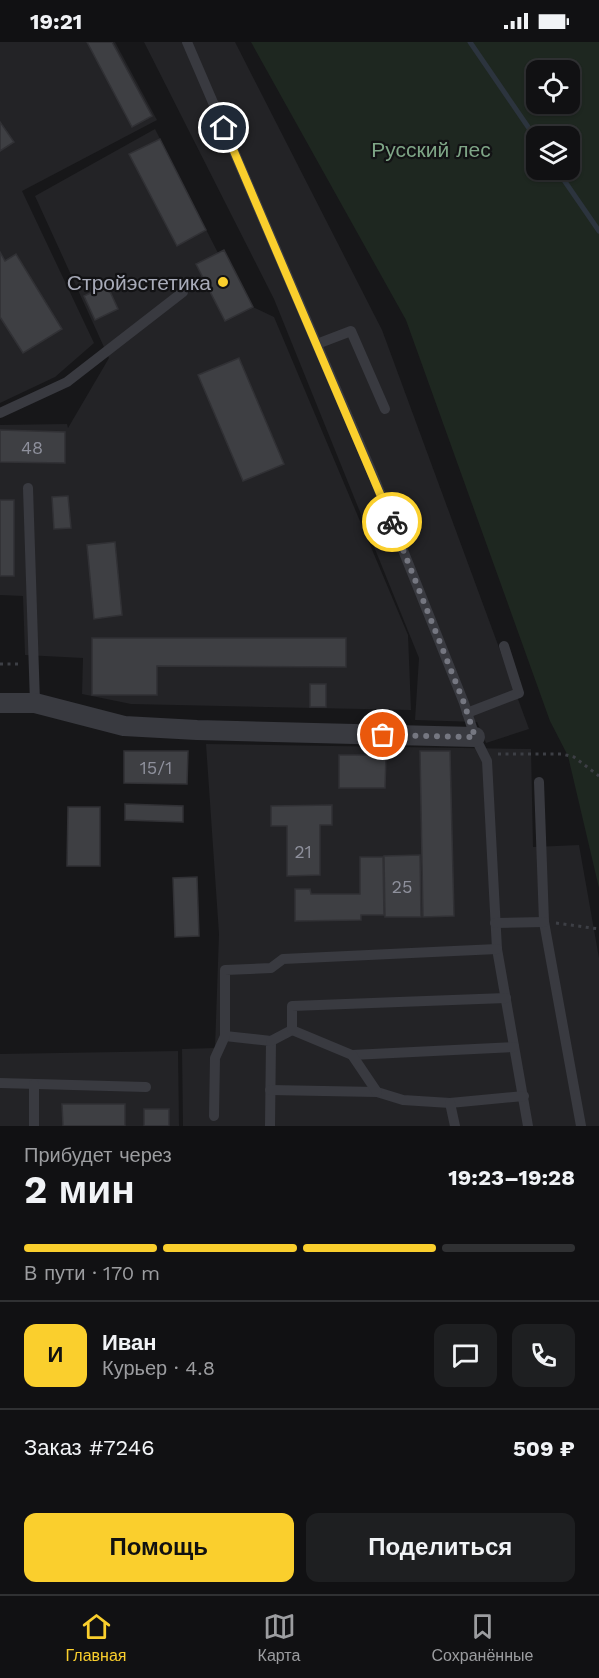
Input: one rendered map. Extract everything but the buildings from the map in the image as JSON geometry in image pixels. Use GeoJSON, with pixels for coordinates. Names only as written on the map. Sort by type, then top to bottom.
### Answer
{"type":"FeatureCollection","features":[{"type":"Feature","properties":{"kind":"street"},"geometry":{"type":"LineString","coordinates":[[0,703],[35,703],[124,726],[480,746]]}},
{"type":"Feature","properties":{"kind":"lane"},"geometry":{"type":"LineString","coordinates":[[187,42],[373,475],[487,761],[497,949],[528,1126]]}},
{"type":"Feature","properties":{"kind":"lane"},"geometry":{"type":"LineString","coordinates":[[0,413],[67,382],[183,292]]}},
{"type":"Feature","properties":{"kind":"lane"},"geometry":{"type":"LineString","coordinates":[[317,344],[351,331],[385,409]]}},
{"type":"Feature","properties":{"kind":"lane"},"geometry":{"type":"LineString","coordinates":[[28,488],[35,703]]}},
{"type":"Feature","properties":{"kind":"lane"},"geometry":{"type":"LineString","coordinates":[[467,713],[519,693],[504,646]]}},
{"type":"Feature","properties":{"kind":"lane"},"geometry":{"type":"LineString","coordinates":[[539,782],[544,922],[581,1126]]}},
{"type":"Feature","properties":{"kind":"lane"},"geometry":{"type":"LineString","coordinates":[[495,923],[544,922]]}},
{"type":"Feature","properties":{"kind":"lane"},"geometry":{"type":"LineString","coordinates":[[214,1116],[215,1058],[225,1036],[225,970],[271,968],[283,959],[497,949]]}},
{"type":"Feature","properties":{"kind":"lane"},"geometry":{"type":"LineString","coordinates":[[292,1030],[292,1006],[506,998]]}},
{"type":"Feature","properties":{"kind":"lane"},"geometry":{"type":"LineString","coordinates":[[225,1036],[271,1041],[292,1030]]}},
{"type":"Feature","properties":{"kind":"lane"},"geometry":{"type":"LineString","coordinates":[[292,1030],[352,1055],[514,1047]]}},
{"type":"Feature","properties":{"kind":"lane"},"geometry":{"type":"LineString","coordinates":[[270,1126],[271,1041]]}},
{"type":"Feature","properties":{"kind":"lane"},"geometry":{"type":"LineString","coordinates":[[352,1055],[377,1092]]}},
{"type":"Feature","properties":{"kind":"lane"},"geometry":{"type":"LineString","coordinates":[[0,1083],[146,1087]]}},
{"type":"Feature","properties":{"kind":"lane"},"geometry":{"type":"LineString","coordinates":[[34,1084],[34,1126]]}},
{"type":"Feature","properties":{"kind":"lane"},"geometry":{"type":"LineString","coordinates":[[270,1090],[377,1092],[404,1100],[450,1103],[524,1096]]}},
{"type":"Feature","properties":{"kind":"lane"},"geometry":{"type":"LineString","coordinates":[[450,1103],[455,1126]]}},
{"type":"Feature","properties":{"kind":"path"},"geometry":{"type":"LineString","coordinates":[[0,664],[33,664]]}},
{"type":"Feature","properties":{"kind":"path"},"geometry":{"type":"LineString","coordinates":[[480,746],[574,757],[599,776]]}},
{"type":"Feature","properties":{"kind":"path"},"geometry":{"type":"LineString","coordinates":[[544,922],[599,929]]}},
{"type":"Feature","properties":{"kind":"shaded area"},"geometry":{"type":"Polygon","coordinates":[[[0,42],[115,42],[157,120],[22,191],[94,343],[55,377],[0,403],[0,42]]]}},
{"type":"Feature","properties":{"kind":"shaded area"},"geometry":{"type":"Polygon","coordinates":[[[144,42],[235,42],[382,330],[529,729],[486,743],[477,722],[415,720],[419,658],[274,299],[144,42]]]}},
{"type":"Feature","properties":{"kind":"shaded area"},"geometry":{"type":"Polygon","coordinates":[[[155,129],[218,253],[224,250],[253,307],[274,317],[408,635],[411,710],[131,704],[82,694],[83,658],[25,655],[23,596],[0,595],[0,425],[67,424],[68,428],[109,358],[35,196],[155,129]]]}},
{"type":"Feature","properties":{"kind":"shaded area"},"geometry":{"type":"Polygon","coordinates":[[[206,744],[531,749],[533,847],[579,845],[599,958],[599,1126],[183,1126],[182,1049],[215,1048],[219,934],[206,744]]]}},
{"type":"Feature","properties":{"kind":"shaded area"},"geometry":{"type":"Polygon","coordinates":[[[178,1051],[179,1126],[0,1126],[0,1054],[178,1051]]]}},
{"type":"Feature","properties":{"kind":"green space","name":"Русский лес"},"geometry":{"type":"Polygon","coordinates":[[[251,42],[599,42],[599,888],[568,756],[550,721],[406,320],[251,42]]]}},
{"type":"Feature","properties":{"kind":"waterway"},"geometry":{"type":"LineString","coordinates":[[470,42],[527,126]]}},
{"type":"Feature","properties":{"kind":"waterway"},"geometry":{"type":"LineString","coordinates":[[564,180],[599,231]]}},
{"type":"Feature","properties":{"kind":"way so far"},"geometry":{"type":"LineString","coordinates":[[383,735],[475,737],[464,703],[392,522]]}},
{"type":"Feature","properties":{"kind":"place","name":"Стройэстетика"},"geometry":{"type":"Point","coordinates":[223,282]}},
{"type":"Feature","properties":{"kind":"route"},"geometry":{"type":"LineString","coordinates":[[224,128],[392,522]]}}]}
